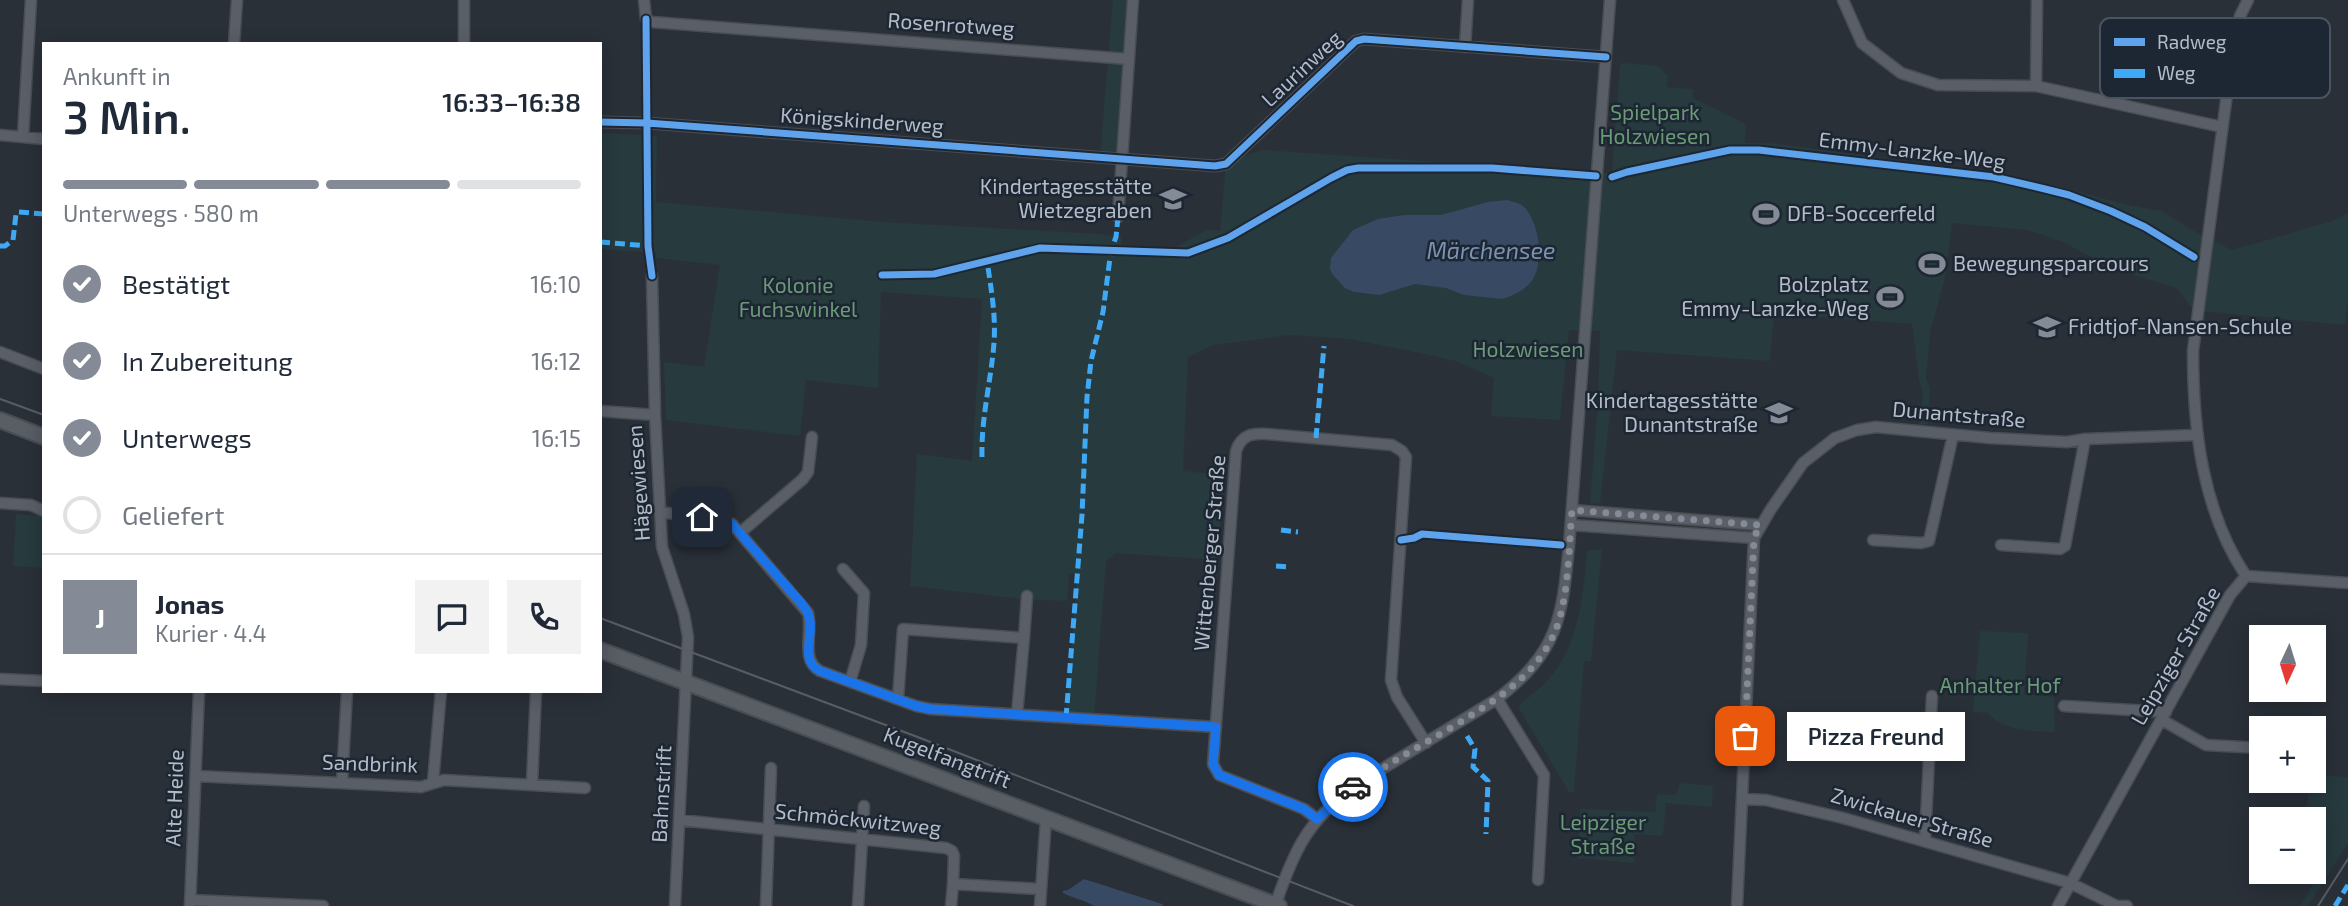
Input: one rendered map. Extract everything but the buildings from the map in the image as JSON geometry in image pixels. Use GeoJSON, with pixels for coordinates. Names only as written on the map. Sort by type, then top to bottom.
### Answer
{"type":"FeatureCollection","features":[{"type":"Feature","properties":{"kind":"street"},"geometry":{"type":"LineString","coordinates":[[23,137],[31,0]]}},
{"type":"Feature","properties":{"kind":"street"},"geometry":{"type":"LineString","coordinates":[[234,42],[237,0]]}},
{"type":"Feature","properties":{"kind":"street"},"geometry":{"type":"LineString","coordinates":[[464,0],[464,42]]}},
{"type":"Feature","properties":{"kind":"street","name":"Rosenrotweg"},"geometry":{"type":"LineString","coordinates":[[644,0],[646,19],[652,22],[1128,59]]}},
{"type":"Feature","properties":{"kind":"street"},"geometry":{"type":"LineString","coordinates":[[1118,217],[1133,0]]}},
{"type":"Feature","properties":{"kind":"street"},"geometry":{"type":"LineString","coordinates":[[1465,47],[1468,0]]}},
{"type":"Feature","properties":{"kind":"street"},"geometry":{"type":"LineString","coordinates":[[1277,906],[1296,852],[1317,819],[1354,786],[1497,699],[1529,673],[1553,635],[1564,600],[1571,525],[1610,0]]}},
{"type":"Feature","properties":{"kind":"street"},"geometry":{"type":"LineString","coordinates":[[1843,0],[1862,43],[1901,73],[1938,85],[2036,86],[2222,127]]}},
{"type":"Feature","properties":{"kind":"street"},"geometry":{"type":"LineString","coordinates":[[2036,86],[2037,0]]}},
{"type":"Feature","properties":{"kind":"street","name":"Leipziger Straße"},"geometry":{"type":"LineString","coordinates":[[2240,18],[2248,0]]}},
{"type":"Feature","properties":{"kind":"street","name":"Laurinweg"},"geometry":{"type":"LineString","coordinates":[[1122,159],[1215,166],[1226,164],[1356,41],[1364,39],[1606,57]]}},
{"type":"Feature","properties":{"kind":"street","name":"Leipziger Straße"},"geometry":{"type":"LineString","coordinates":[[2058,906],[2230,595],[2246,576],[2230,551],[2213,504],[2196,435],[2193,351],[2226,98]]}},
{"type":"Feature","properties":{"kind":"street","name":"Königskinderweg"},"geometry":{"type":"LineString","coordinates":[[602,122],[647,122],[1122,159]]}},
{"type":"Feature","properties":{"kind":"street"},"geometry":{"type":"LineString","coordinates":[[0,135],[42,139]]}},
{"type":"Feature","properties":{"kind":"street"},"geometry":{"type":"LineString","coordinates":[[652,276],[655,415]]}},
{"type":"Feature","properties":{"kind":"street"},"geometry":{"type":"LineString","coordinates":[[0,352],[42,368]]}},
{"type":"Feature","properties":{"kind":"street","name":"Hägewiesen"},"geometry":{"type":"LineString","coordinates":[[602,411],[655,415],[662,547],[687,627],[685,683]]}},
{"type":"Feature","properties":{"kind":"street"},"geometry":{"type":"LineString","coordinates":[[0,420],[42,436]]}},
{"type":"Feature","properties":{"kind":"street","name":"Dunantstraße"},"geometry":{"type":"LineString","coordinates":[[1754,538],[1760,525],[1804,463],[1835,438],[1857,430],[1876,427],[2067,442],[2196,435]]}},
{"type":"Feature","properties":{"kind":"street","name":"Wittenberger Straße"},"geometry":{"type":"LineString","coordinates":[[1317,819],[1304,809],[1219,775],[1213,764],[1236,451],[1239,442],[1248,435],[1256,433],[1392,445],[1406,457],[1391,680],[1397,696],[1426,743]]}},
{"type":"Feature","properties":{"kind":"street"},"geometry":{"type":"LineString","coordinates":[[1874,540],[1922,543],[1929,541],[1953,435]]}},
{"type":"Feature","properties":{"kind":"street"},"geometry":{"type":"LineString","coordinates":[[741,532],[803,479],[808,472],[812,438]]}},
{"type":"Feature","properties":{"kind":"street"},"geometry":{"type":"LineString","coordinates":[[2001,545],[2060,549],[2065,546],[2085,439]]}},
{"type":"Feature","properties":{"kind":"street"},"geometry":{"type":"LineString","coordinates":[[0,503],[31,505],[42,511]]}},
{"type":"Feature","properties":{"kind":"street"},"geometry":{"type":"LineString","coordinates":[[1572,510],[1760,525]]}},
{"type":"Feature","properties":{"kind":"street"},"geometry":{"type":"LineString","coordinates":[[660,512],[724,520],[741,532],[808,613],[808,659],[812,667],[850,682],[930,709],[1216,727]]}},
{"type":"Feature","properties":{"kind":"street"},"geometry":{"type":"LineString","coordinates":[[1571,525],[1754,538],[1737,906]]}},
{"type":"Feature","properties":{"kind":"street"},"geometry":{"type":"LineString","coordinates":[[843,569],[864,593],[861,645],[850,682]]}},
{"type":"Feature","properties":{"kind":"street"},"geometry":{"type":"LineString","coordinates":[[2246,576],[2348,583]]}},
{"type":"Feature","properties":{"kind":"street"},"geometry":{"type":"LineString","coordinates":[[1017,714],[1027,596]]}},
{"type":"Feature","properties":{"kind":"street"},"geometry":{"type":"LineString","coordinates":[[898,699],[903,629],[1024,638]]}},
{"type":"Feature","properties":{"kind":"street","name":"Kugelfangtrift"},"geometry":{"type":"LineString","coordinates":[[602,651],[1277,906]]}},
{"type":"Feature","properties":{"kind":"street"},"geometry":{"type":"LineString","coordinates":[[0,679],[42,681]]}},
{"type":"Feature","properties":{"kind":"street","name":"Bahnstrift"},"geometry":{"type":"LineString","coordinates":[[675,906],[685,683]]}},
{"type":"Feature","properties":{"kind":"street","name":"Alte Heide"},"geometry":{"type":"LineString","coordinates":[[190,903],[199,693]]}},
{"type":"Feature","properties":{"kind":"street"},"geometry":{"type":"LineString","coordinates":[[342,782],[347,693]]}},
{"type":"Feature","properties":{"kind":"street"},"geometry":{"type":"LineString","coordinates":[[433,782],[440,693]]}},
{"type":"Feature","properties":{"kind":"street"},"geometry":{"type":"LineString","coordinates":[[533,784],[536,693]]}},
{"type":"Feature","properties":{"kind":"street"},"geometry":{"type":"LineString","coordinates":[[1925,841],[1932,696]]}},
{"type":"Feature","properties":{"kind":"street"},"geometry":{"type":"LineString","coordinates":[[1497,699],[1544,775],[1538,880]]}},
{"type":"Feature","properties":{"kind":"street"},"geometry":{"type":"LineString","coordinates":[[2064,706],[2164,716],[2206,745],[2249,747]]}},
{"type":"Feature","properties":{"kind":"street"},"geometry":{"type":"LineString","coordinates":[[766,906],[771,768]]}},
{"type":"Feature","properties":{"kind":"street","name":"Sandbrink"},"geometry":{"type":"LineString","coordinates":[[196,776],[421,787],[444,780],[585,788]]}},
{"type":"Feature","properties":{"kind":"street","name":"Zwickauer Straße"},"geometry":{"type":"LineString","coordinates":[[1742,800],[1766,800],[1810,809],[2070,883],[2117,905],[2127,906]]}},
{"type":"Feature","properties":{"kind":"street"},"geometry":{"type":"LineString","coordinates":[[858,906],[864,806]]}},
{"type":"Feature","properties":{"kind":"street"},"geometry":{"type":"LineString","coordinates":[[1040,906],[1046,818]]}},
{"type":"Feature","properties":{"kind":"street","name":"Schmöckwitzweg"},"geometry":{"type":"LineString","coordinates":[[680,820],[952,850],[953,884]]}},
{"type":"Feature","properties":{"kind":"street"},"geometry":{"type":"LineString","coordinates":[[951,906],[953,884],[1040,890]]}},
{"type":"Feature","properties":{"kind":"street"},"geometry":{"type":"LineString","coordinates":[[190,903],[323,906]]}},
{"type":"Feature","properties":{"kind":"green space"},"geometry":{"type":"Polygon","coordinates":[[[1113,0],[1133,0],[1122,159],[1100,157],[1113,0]]]}},
{"type":"Feature","properties":{"kind":"green space"},"geometry":{"type":"Polygon","coordinates":[[[1623,63],[1658,66],[1668,76],[1667,87],[1693,89],[1693,98],[1746,124],[1745,143],[1770,143],[1994,173],[2062,187],[2127,205],[2162,211],[2197,233],[2232,250],[2333,221],[2348,213],[2348,300],[2345,325],[2193,310],[2177,288],[2114,269],[2063,242],[2028,230],[1952,223],[1946,274],[1930,333],[1926,378],[1930,388],[1928,424],[1919,425],[1923,394],[1912,324],[1774,314],[1770,361],[1617,350],[1600,504],[1590,503],[1598,402],[1600,331],[1569,330],[1560,420],[1491,416],[1494,378],[1456,361],[1420,353],[1349,339],[1289,335],[1214,345],[1188,357],[1183,471],[1225,475],[1217,560],[1116,553],[1106,561],[1094,719],[1066,718],[1077,574],[1069,573],[1067,601],[1023,599],[910,586],[917,454],[972,461],[982,299],[881,292],[878,388],[806,380],[800,436],[666,420],[664,362],[704,367],[720,265],[656,258],[656,253],[602,249],[602,133],[657,136],[656,202],[883,222],[1100,234],[1121,237],[1121,248],[1168,251],[1207,230],[1220,231],[1226,164],[1261,150],[1612,173],[1620,66],[1623,63]]]}},
{"type":"Feature","properties":{"kind":"green space"},"geometry":{"type":"Polygon","coordinates":[[[16,514],[39,516],[42,518],[42,568],[13,566],[16,514]]]}},
{"type":"Feature","properties":{"kind":"green space"},"geometry":{"type":"Polygon","coordinates":[[[1602,549],[1591,661],[1584,661],[1574,792],[1569,792],[1519,709],[1520,705],[1545,683],[1565,654],[1581,603],[1587,551],[1602,549]]]}},
{"type":"Feature","properties":{"kind":"green space","name":"Anhalter Hof"},"geometry":{"type":"Polygon","coordinates":[[[1980,631],[2028,633],[2024,694],[2054,697],[2055,732],[2010,727],[1988,713],[1973,712],[1980,631]]]}},
{"type":"Feature","properties":{"kind":"green space"},"geometry":{"type":"Polygon","coordinates":[[[2326,776],[2348,777],[2348,843],[2326,878],[2326,807],[2307,807],[2308,793],[2326,793],[2326,776]]]}},
{"type":"Feature","properties":{"kind":"green space","name":"Leipziger Straße"},"geometry":{"type":"Polygon","coordinates":[[[1680,783],[1713,786],[1712,807],[1666,803],[1663,836],[1635,834],[1634,863],[1577,858],[1580,809],[1655,812],[1657,794],[1676,795],[1680,783]]]}},
{"type":"Feature","properties":{"kind":"green space"},"geometry":{"type":"Polygon","coordinates":[[[2313,884],[2322,884],[2308,906],[2300,906],[2313,884]]]}},
{"type":"Feature","properties":{"kind":"water","name":"Märchensee"},"geometry":{"type":"Polygon","coordinates":[[[1507,200],[1520,204],[1531,216],[1539,246],[1535,276],[1524,288],[1510,296],[1502,299],[1464,295],[1446,288],[1415,284],[1379,295],[1354,292],[1345,288],[1330,269],[1331,258],[1353,230],[1378,219],[1404,215],[1441,215],[1488,202],[1507,200]]]}},
{"type":"Feature","properties":{"kind":"water"},"geometry":{"type":"Polygon","coordinates":[[[1084,879],[1163,906],[1094,906],[1063,893],[1084,879]]]}},
{"type":"Feature","properties":{"kind":"tram line"},"geometry":{"type":"LineString","coordinates":[[0,399],[42,414]]}},
{"type":"Feature","properties":{"kind":"tram line"},"geometry":{"type":"LineString","coordinates":[[602,619],[915,736],[1353,906]]}},
{"type":"Feature","properties":{"kind":"tram line"},"geometry":{"type":"LineString","coordinates":[[2318,906],[2348,859]]}},
{"type":"Feature","properties":{"kind":"marked path"},"geometry":{"type":"LineString","coordinates":[[0,246],[13,240],[18,212],[42,214]]}},
{"type":"Feature","properties":{"kind":"marked path"},"geometry":{"type":"LineString","coordinates":[[1066,718],[1082,515],[1087,397],[1091,361],[1103,312],[1118,217]]}},
{"type":"Feature","properties":{"kind":"marked path"},"geometry":{"type":"LineString","coordinates":[[602,242],[648,246]]}},
{"type":"Feature","properties":{"kind":"marked path"},"geometry":{"type":"LineString","coordinates":[[982,457],[994,333],[987,261]]}},
{"type":"Feature","properties":{"kind":"marked path"},"geometry":{"type":"LineString","coordinates":[[1316,438],[1324,346]]}},
{"type":"Feature","properties":{"kind":"marked path"},"geometry":{"type":"LineString","coordinates":[[1281,530],[1298,532]]}},
{"type":"Feature","properties":{"kind":"marked path"},"geometry":{"type":"LineString","coordinates":[[1276,566],[1290,567]]}},
{"type":"Feature","properties":{"kind":"marked path"},"geometry":{"type":"LineString","coordinates":[[1467,736],[1475,749],[1473,767],[1488,781],[1486,834]]}},
{"type":"Feature","properties":{"kind":"marked path"},"geometry":{"type":"LineString","coordinates":[[2335,906],[2348,885]]}},
{"type":"Feature","properties":{"kind":"cycle path"},"geometry":{"type":"LineString","coordinates":[[646,19],[648,246],[652,276]]}},
{"type":"Feature","properties":{"kind":"cycle path"},"geometry":{"type":"LineString","coordinates":[[602,122],[647,123],[1215,166],[1226,164],[1356,41],[1364,39],[1606,57]]}},
{"type":"Feature","properties":{"kind":"cycle path","name":"Emmy-Lanzke-Weg"},"geometry":{"type":"LineString","coordinates":[[1612,177],[1730,150],[1759,150],[1994,177],[2069,195],[2111,211],[2145,227],[2194,257]]}},
{"type":"Feature","properties":{"kind":"cycle path"},"geometry":{"type":"LineString","coordinates":[[882,275],[934,274],[1040,248],[1188,253],[1228,238],[1331,178],[1358,168],[1492,168],[1596,176]]}},
{"type":"Feature","properties":{"kind":"cycle path"},"geometry":{"type":"LineString","coordinates":[[1401,540],[1422,534],[1561,545]]}},
{"type":"Feature","properties":{"kind":"way so far"},"geometry":{"type":"LineString","coordinates":[[1353,787],[1497,699],[1529,673],[1542,656],[1559,619],[1564,600],[1572,510],[1760,525],[1754,538],[1745,736]]}},
{"type":"Feature","properties":{"kind":"place","name":"Kindertagesstätte Wietzegraben"},"geometry":{"type":"Point","coordinates":[1173,199]}},
{"type":"Feature","properties":{"kind":"place","name":"DFB-Soccerfeld"},"geometry":{"type":"Point","coordinates":[1766,214]}},
{"type":"Feature","properties":{"kind":"place","name":"Bewegungsparcours"},"geometry":{"type":"Point","coordinates":[1932,264]}},
{"type":"Feature","properties":{"kind":"place","name":"Bolzplatz Emmy-Lanzke-Weg"},"geometry":{"type":"Point","coordinates":[1890,297]}},
{"type":"Feature","properties":{"kind":"place","name":"Fridtjof-Nansen-Schule"},"geometry":{"type":"Point","coordinates":[2047,327]}},
{"type":"Feature","properties":{"kind":"place","name":"Kindertagesstätte Dunantstraße"},"geometry":{"type":"Point","coordinates":[1779,413]}},
{"type":"Feature","properties":{"kind":"place","name":"Pizza Freund"},"geometry":{"type":"Point","coordinates":[1745,736]}},
{"type":"Feature","properties":{"kind":"route"},"geometry":{"type":"LineString","coordinates":[[702,517],[732,524],[802,604],[810,623],[808,659],[812,667],[820,671],[930,709],[1216,727],[1213,764],[1219,775],[1304,809],[1317,819],[1353,787]]}},
{"type":"Feature","properties":{"kind":"park label","name":"Spielpark Holzwiesen"},"geometry":{"type":"Point","coordinates":[1655,125]}},
{"type":"Feature","properties":{"kind":"park label","name":"Kolonie Fuchswinkel"},"geometry":{"type":"Point","coordinates":[798,298]}},
{"type":"Feature","properties":{"kind":"park label","name":"Holzwiesen"},"geometry":{"type":"Point","coordinates":[1528,350]}}]}
